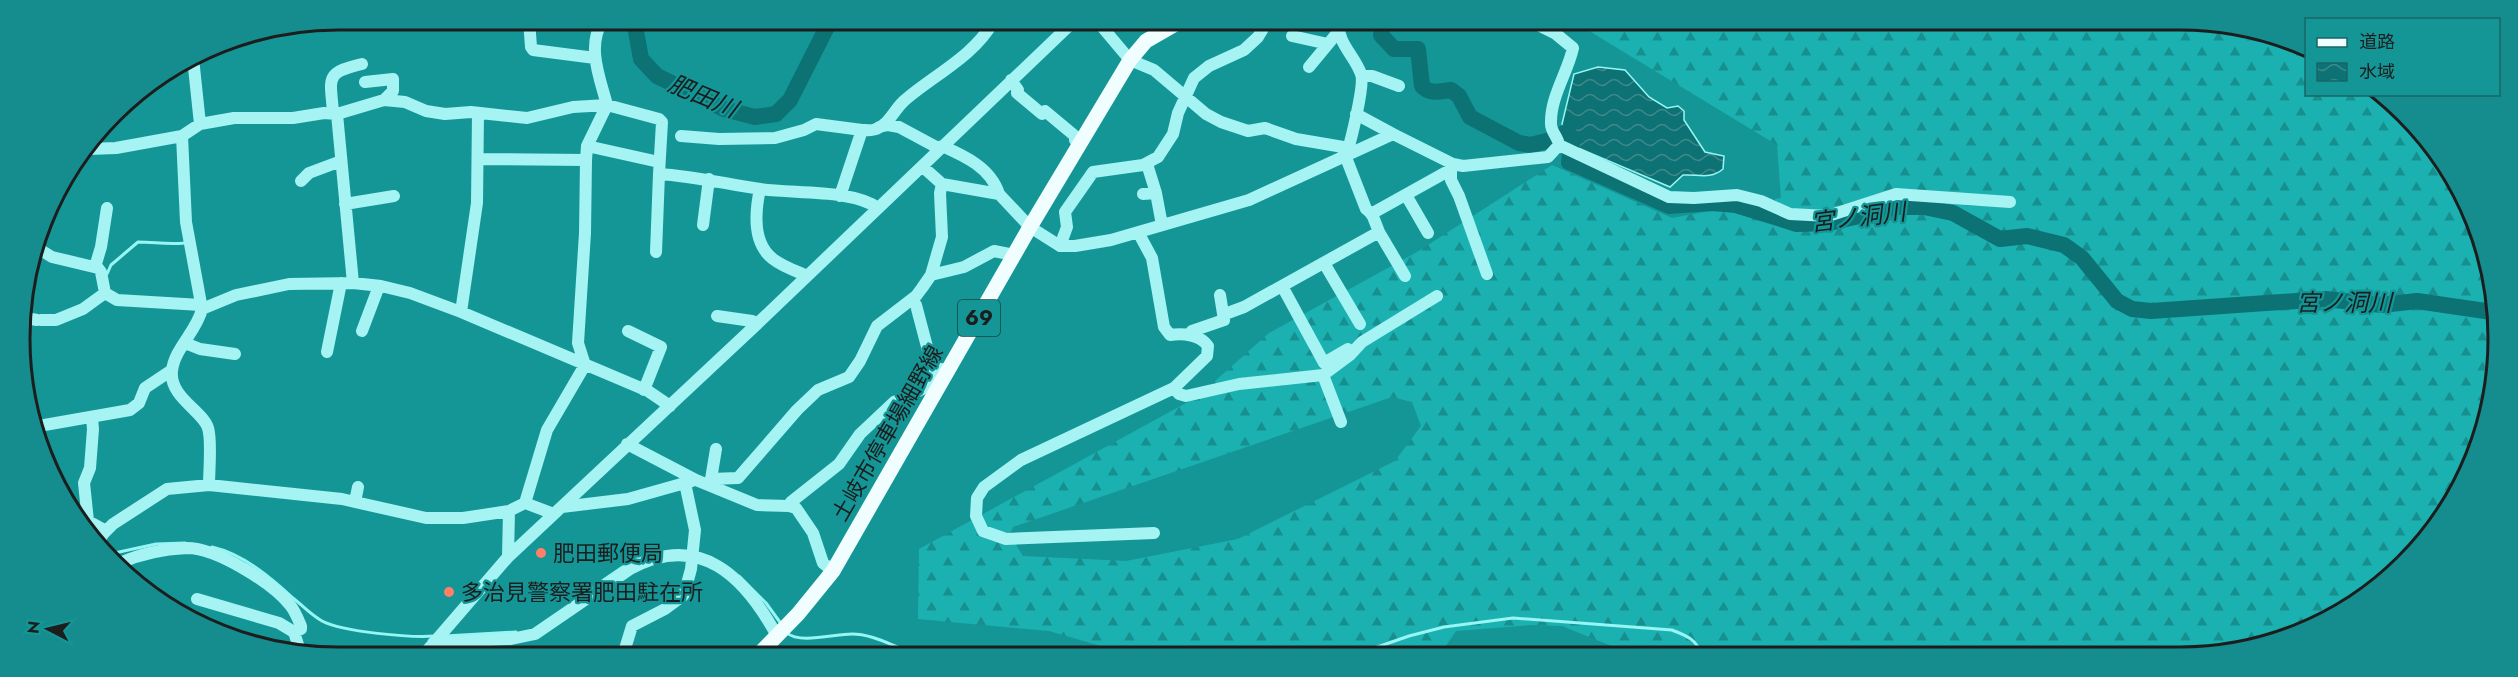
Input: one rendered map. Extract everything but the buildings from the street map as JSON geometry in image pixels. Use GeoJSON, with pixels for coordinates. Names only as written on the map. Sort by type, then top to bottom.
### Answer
{"type":"FeatureCollection","features":[{"type":"Feature","properties":{"kind":"main road","name":"土岐市停車場細野線"},"geometry":{"type":"LineString","coordinates":[[766,647],[782,632],[833,571],[1078,144],[1130,60],[1146,41],[1165,30]]}},
{"type":"Feature","properties":{"kind":"street"},"geometry":{"type":"LineString","coordinates":[[530,30],[533,50],[595,58]]}},
{"type":"Feature","properties":{"kind":"street"},"geometry":{"type":"LineString","coordinates":[[525,503],[547,429],[585,365],[578,343],[585,223],[585,160],[587,146],[607,105],[595,58],[594,42],[599,30]]}},
{"type":"Feature","properties":{"kind":"street"},"geometry":{"type":"LineString","coordinates":[[681,136],[719,139],[775,138],[804,130],[816,124],[875,130],[894,115],[902,102],[971,49],[989,30]]}},
{"type":"Feature","properties":{"kind":"street"},"geometry":{"type":"LineString","coordinates":[[431,645],[480,592],[508,557],[923,167],[941,147],[1064,30]]}},
{"type":"Feature","properties":{"kind":"street"},"geometry":{"type":"LineString","coordinates":[[1105,30],[1130,60],[1154,70],[1206,114],[1237,128],[1248,130],[1265,128],[1296,139],[1347,152]]}},
{"type":"Feature","properties":{"kind":"street"},"geometry":{"type":"LineString","coordinates":[[1060,246],[1066,227],[1065,212],[1093,172],[1147,164],[1163,152],[1171,139],[1176,119],[1194,78],[1200,71],[1244,50],[1262,30]]}},
{"type":"Feature","properties":{"kind":"street"},"geometry":{"type":"LineString","coordinates":[[1309,67],[1328,44],[1334,30]]}},
{"type":"Feature","properties":{"kind":"street"},"geometry":{"type":"LineString","coordinates":[[1338,30],[1363,76],[1360,105],[1347,152],[1366,209],[1371,214],[1405,276]]}},
{"type":"Feature","properties":{"kind":"street"},"geometry":{"type":"LineString","coordinates":[[1548,30],[1573,48],[1571,58],[1563,72],[1552,114],[1552,131],[1559,145],[1669,197],[1737,195],[1761,201],[1791,214],[1828,216],[1896,194],[2010,202]]}},
{"type":"Feature","properties":{"kind":"street"},"geometry":{"type":"LineString","coordinates":[[1292,36],[1328,44]]}},
{"type":"Feature","properties":{"kind":"street"},"geometry":{"type":"LineString","coordinates":[[327,352],[347,283],[345,204],[330,85],[333,76],[341,69],[362,64]]}},
{"type":"Feature","properties":{"kind":"street"},"geometry":{"type":"LineString","coordinates":[[194,66],[200,124]]}},
{"type":"Feature","properties":{"kind":"street"},"geometry":{"type":"LineString","coordinates":[[1363,76],[1372,76],[1399,86]]}},
{"type":"Feature","properties":{"kind":"street"},"geometry":{"type":"LineString","coordinates":[[365,82],[393,79],[393,92],[384,100]]}},
{"type":"Feature","properties":{"kind":"street"},"geometry":{"type":"LineString","coordinates":[[1011,80],[1021,99],[1042,114],[1045,111],[1075,136],[1078,144]]}},
{"type":"Feature","properties":{"kind":"street"},"geometry":{"type":"LineString","coordinates":[[96,149],[116,148],[182,136],[200,124],[234,118],[293,118],[335,114],[384,100],[405,102],[426,111],[445,114],[478,113],[527,118],[573,107],[607,105],[659,118],[662,122],[656,252]]}},
{"type":"Feature","properties":{"kind":"street"},"geometry":{"type":"LineString","coordinates":[[461,312],[477,202],[478,113]]}},
{"type":"Feature","properties":{"kind":"street"},"geometry":{"type":"LineString","coordinates":[[1356,114],[1451,167],[1472,167],[1548,157],[1559,145]]}},
{"type":"Feature","properties":{"kind":"street"},"geometry":{"type":"LineString","coordinates":[[879,127],[888,125],[898,127],[968,157],[996,184],[999,194],[1030,226],[1060,246],[1111,240],[1249,200],[1347,152],[1393,134]]}},
{"type":"Feature","properties":{"kind":"street"},"geometry":{"type":"LineString","coordinates":[[840,196],[862,130]]}},
{"type":"Feature","properties":{"kind":"street"},"geometry":{"type":"LineString","coordinates":[[182,136],[186,222],[201,307],[199,320],[172,370],[172,384],[208,427],[209,484]]}},
{"type":"Feature","properties":{"kind":"street"},"geometry":{"type":"LineString","coordinates":[[587,146],[659,168],[709,179],[760,189],[856,197],[878,208]]}},
{"type":"Feature","properties":{"kind":"street"},"geometry":{"type":"LineString","coordinates":[[478,159],[585,160]]}},
{"type":"Feature","properties":{"kind":"street"},"geometry":{"type":"LineString","coordinates":[[301,181],[309,173],[341,161]]}},
{"type":"Feature","properties":{"kind":"street"},"geometry":{"type":"LineString","coordinates":[[1147,164],[1150,193],[1162,225]]}},
{"type":"Feature","properties":{"kind":"street"},"geometry":{"type":"LineString","coordinates":[[923,167],[942,184],[999,194]]}},
{"type":"Feature","properties":{"kind":"street"},"geometry":{"type":"LineString","coordinates":[[1371,214],[1451,167]]}},
{"type":"Feature","properties":{"kind":"street"},"geometry":{"type":"LineString","coordinates":[[1451,167],[1452,186],[1459,196],[1487,274]]}},
{"type":"Feature","properties":{"kind":"street"},"geometry":{"type":"LineString","coordinates":[[703,225],[709,179]]}},
{"type":"Feature","properties":{"kind":"street"},"geometry":{"type":"LineString","coordinates":[[103,537],[113,524],[167,489],[209,484],[355,502],[426,518],[463,518],[509,511],[525,503],[558,510],[628,499],[700,482],[738,478],[797,410],[818,390],[849,376],[860,361],[877,326],[911,300],[931,275],[942,237],[939,193],[942,184]]}},
{"type":"Feature","properties":{"kind":"street"},"geometry":{"type":"LineString","coordinates":[[760,189],[756,225],[761,242],[773,259],[803,274],[805,278]]}},
{"type":"Feature","properties":{"kind":"street"},"geometry":{"type":"LineString","coordinates":[[1406,195],[1428,233]]}},
{"type":"Feature","properties":{"kind":"street"},"geometry":{"type":"LineString","coordinates":[[345,204],[394,196]]}},
{"type":"Feature","properties":{"kind":"street"},"geometry":{"type":"LineString","coordinates":[[95,267],[101,247],[106,208]]}},
{"type":"Feature","properties":{"kind":"street"},"geometry":{"type":"LineString","coordinates":[[1138,232],[1152,258],[1164,327],[1170,335],[1188,335],[1204,340],[1208,346],[1208,356],[1174,388],[1020,460],[984,487],[977,498],[976,516],[983,531],[1006,539],[1154,533]]}},
{"type":"Feature","properties":{"kind":"street"},"geometry":{"type":"LineString","coordinates":[[1225,314],[1244,307],[1379,232]]}},
{"type":"Feature","properties":{"kind":"street"},"geometry":{"type":"LineString","coordinates":[[931,275],[964,267],[994,250],[1014,255]]}},
{"type":"Feature","properties":{"kind":"street"},"geometry":{"type":"LineString","coordinates":[[43,251],[52,257],[95,267],[101,272],[105,293],[126,302],[155,301],[201,307],[236,295],[289,284],[347,283],[379,286],[410,293],[461,312],[644,390],[670,406]]}},
{"type":"Feature","properties":{"kind":"street"},"geometry":{"type":"LineString","coordinates":[[1324,263],[1360,324]]}},
{"type":"Feature","properties":{"kind":"street"},"geometry":{"type":"LineString","coordinates":[[362,331],[379,286]]}},
{"type":"Feature","properties":{"kind":"street"},"geometry":{"type":"LineString","coordinates":[[1282,286],[1324,363],[1354,345],[1359,345]]}},
{"type":"Feature","properties":{"kind":"street"},"geometry":{"type":"LineString","coordinates":[[31,319],[56,320],[83,309],[105,293]]}},
{"type":"Feature","properties":{"kind":"street"},"geometry":{"type":"LineString","coordinates":[[1188,335],[1192,331],[1224,321],[1225,314],[1220,295]]}},
{"type":"Feature","properties":{"kind":"street"},"geometry":{"type":"LineString","coordinates":[[1174,388],[1179,394],[1186,396],[1239,384],[1323,375],[1359,345],[1437,296]]}},
{"type":"Feature","properties":{"kind":"street"},"geometry":{"type":"LineString","coordinates":[[911,300],[916,305],[935,377]]}},
{"type":"Feature","properties":{"kind":"street"},"geometry":{"type":"LineString","coordinates":[[717,316],[752,321],[757,324]]}},
{"type":"Feature","properties":{"kind":"street"},"geometry":{"type":"LineString","coordinates":[[628,331],[662,347],[644,390]]}},
{"type":"Feature","properties":{"kind":"street"},"geometry":{"type":"LineString","coordinates":[[185,343],[200,349],[235,354]]}},
{"type":"Feature","properties":{"kind":"street"},"geometry":{"type":"LineString","coordinates":[[789,506],[839,464],[861,434],[894,402],[927,387],[955,348],[963,346]]}},
{"type":"Feature","properties":{"kind":"street"},"geometry":{"type":"LineString","coordinates":[[43,426],[92,418],[136,407],[145,388],[172,370]]}},
{"type":"Feature","properties":{"kind":"street"},"geometry":{"type":"LineString","coordinates":[[1323,375],[1341,422]]}},
{"type":"Feature","properties":{"kind":"street"},"geometry":{"type":"LineString","coordinates":[[88,518],[84,483],[90,468],[92,418]]}},
{"type":"Feature","properties":{"kind":"street"},"geometry":{"type":"LineString","coordinates":[[627,444],[700,482],[757,505],[796,508],[813,533],[823,563],[833,571]]}},
{"type":"Feature","properties":{"kind":"street"},"geometry":{"type":"LineString","coordinates":[[626,647],[632,626],[682,599],[692,569],[700,482],[716,449]]}},
{"type":"Feature","properties":{"kind":"street"},"geometry":{"type":"LineString","coordinates":[[355,502],[358,487]]}},
{"type":"Feature","properties":{"kind":"street"},"geometry":{"type":"LineString","coordinates":[[508,557],[509,511]]}},
{"type":"Feature","properties":{"kind":"street"},"geometry":{"type":"LineString","coordinates":[[92,523],[106,531]]}},
{"type":"Feature","properties":{"kind":"street"},"geometry":{"type":"LineString","coordinates":[[125,561],[138,555],[188,548],[216,556],[246,570],[286,601],[301,626],[301,629],[294,632]]}},
{"type":"Feature","properties":{"kind":"street"},"geometry":{"type":"LineString","coordinates":[[431,645],[527,637],[545,628],[611,580],[639,564],[693,552],[741,583],[782,632]]}},
{"type":"Feature","properties":{"kind":"street"},"geometry":{"type":"LineString","coordinates":[[197,599],[279,623],[294,632],[298,644]]}},
{"type":"Feature","properties":{"kind":"green space"},"geometry":{"type":"Polygon","coordinates":[[[1588,30],[2180,30],[2240,36],[2279,46],[2305,56],[2305,96],[2369,96],[2398,120],[2436,167],[2465,220],[2482,278],[2488,338],[2482,399],[2472,438],[2447,493],[2436,510],[2398,557],[2383,570],[2334,606],[2298,624],[2240,641],[2220,644],[2180,647],[1614,647],[1562,626],[1531,625],[1456,631],[1445,647],[1105,647],[1049,631],[918,619],[919,549],[1197,397],[1269,333],[1417,252],[1552,165],[1672,218],[1781,198],[1777,145],[1588,30]],[[1392,397],[1013,527],[1011,537],[1023,556],[1126,561],[1238,539],[1395,461],[1421,426],[1412,402],[1392,397]]]}},
{"type":"Feature","properties":{"kind":"water"},"geometry":{"type":"Polygon","coordinates":[[[1598,67],[1625,70],[1649,97],[1667,108],[1678,106],[1684,111],[1684,120],[1705,152],[1724,156],[1723,169],[1709,175],[1683,175],[1670,187],[1571,145],[1562,124],[1574,74],[1598,67]]]}},
{"type":"Feature","properties":{"kind":"waterway","name":"肥田川"},"geometry":{"type":"LineString","coordinates":[[636,30],[641,59],[657,76],[724,109],[755,117],[776,114],[790,100],[825,30]]}},
{"type":"Feature","properties":{"kind":"waterway","name":"宮ノ洞川"},"geometry":{"type":"LineString","coordinates":[[1382,30],[1381,35],[1394,49],[1418,49],[1422,86],[1428,91],[1451,90],[1459,96],[1470,117],[1519,143],[1531,145],[1554,139],[1568,131],[1572,142],[1569,162],[1669,206],[1712,203],[1736,205],[1797,224],[1829,223],[1898,207],[1924,207],[1953,213],[2000,239],[2027,236],[2064,245],[2082,258],[2117,301],[2132,309],[2151,311],[2325,299],[2382,305],[2417,301],[2486,311]]}},
{"type":"Feature","properties":{"kind":"waterway"},"geometry":{"type":"LineString","coordinates":[[107,274],[111,265],[138,242],[185,243]]}},
{"type":"Feature","properties":{"kind":"waterway"},"geometry":{"type":"LineString","coordinates":[[116,553],[156,544],[185,543]]}},
{"type":"Feature","properties":{"kind":"waterway"},"geometry":{"type":"LineString","coordinates":[[212,547],[223,550],[256,567],[310,613],[332,625],[377,633],[435,636]]}},
{"type":"Feature","properties":{"kind":"waterway"},"geometry":{"type":"LineString","coordinates":[[583,594],[633,560],[650,555]]}},
{"type":"Feature","properties":{"kind":"waterway"},"geometry":{"type":"LineString","coordinates":[[739,576],[766,603],[782,625]]}},
{"type":"Feature","properties":{"kind":"waterway"},"geometry":{"type":"LineString","coordinates":[[1377,647],[1444,627],[1513,618],[1672,630],[1686,636],[1698,647]]}},
{"type":"Feature","properties":{"kind":"waterway"},"geometry":{"type":"LineString","coordinates":[[445,636],[516,632]]}},
{"type":"Feature","properties":{"kind":"waterway"},"geometry":{"type":"LineString","coordinates":[[787,633],[800,638],[852,634],[876,638],[899,647]]}},
{"type":"Feature","properties":{"kind":"place","name":"肥田郵便局"},"geometry":{"type":"Point","coordinates":[541,553]}},
{"type":"Feature","properties":{"kind":"place","name":"多治見警察署肥田駐在所"},"geometry":{"type":"Point","coordinates":[449,592]}}]}
